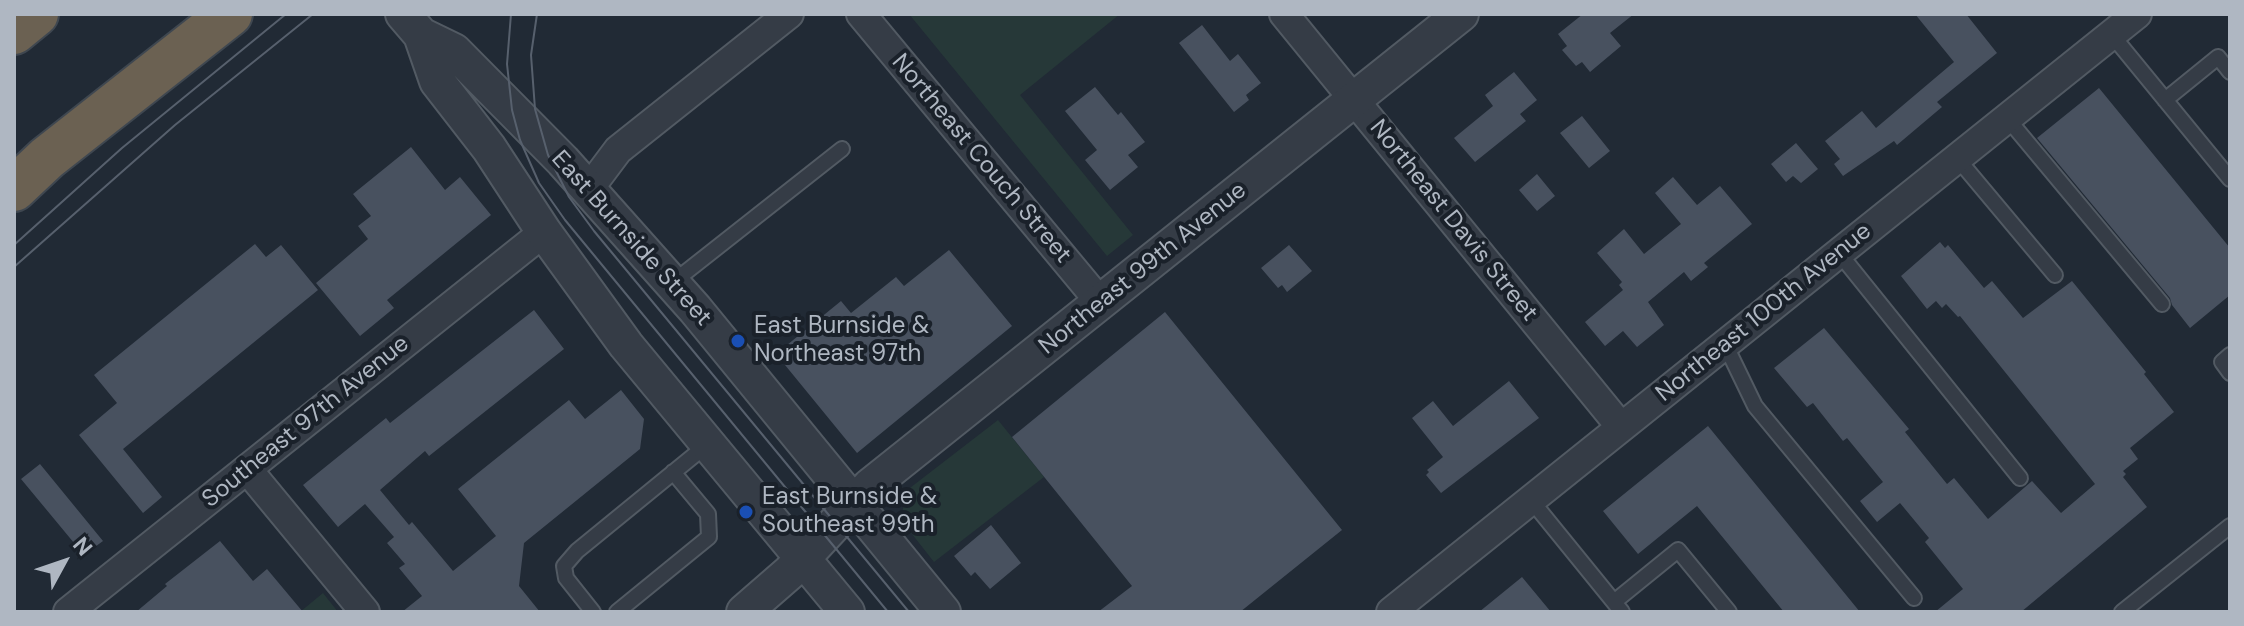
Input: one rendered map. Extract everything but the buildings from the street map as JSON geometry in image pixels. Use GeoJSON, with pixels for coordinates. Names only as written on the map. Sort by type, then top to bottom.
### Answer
{"type":"FeatureCollection","features":[{"type":"Feature","properties":{"kind":"highway"},"geometry":{"type":"LineString","coordinates":[[14,32],[36,14]]}},
{"type":"Feature","properties":{"kind":"highway"},"geometry":{"type":"LineString","coordinates":[[14,189],[31,169],[230,14]]}},
{"type":"Feature","properties":{"kind":"street","name":"Northeast Couch Street"},"geometry":{"type":"LineString","coordinates":[[861,14],[1101,303]]}},
{"type":"Feature","properties":{"kind":"street","name":"Northeast Davis Street"},"geometry":{"type":"LineString","coordinates":[[1284,14],[1621,427]]}},
{"type":"Feature","properties":{"kind":"street","name":"Northeast 99th Avenue"},"geometry":{"type":"LineString","coordinates":[[744,612],[803,558],[870,486],[1461,14]]}},
{"type":"Feature","properties":{"kind":"street","name":"Northeast 100th Avenue"},"geometry":{"type":"LineString","coordinates":[[1391,612],[2137,14]]}},
{"type":"Feature","properties":{"kind":"street"},"geometry":{"type":"LineString","coordinates":[[588,190],[618,150],[783,16]]}},
{"type":"Feature","properties":{"kind":"street","name":"East Burnside Street"},"geometry":{"type":"LineString","coordinates":[[412,24],[454,51],[544,141],[672,283],[943,612]]}},
{"type":"Feature","properties":{"kind":"street","name":"East Burnside Street"},"geometry":{"type":"LineString","coordinates":[[412,24],[437,81],[489,148],[544,232],[626,345],[847,612]]}},
{"type":"Feature","properties":{"kind":"street","name":"Southeast 97th Avenue"},"geometry":{"type":"LineString","coordinates":[[68,612],[544,232]]}},
{"type":"Feature","properties":{"kind":"street"},"geometry":{"type":"LineString","coordinates":[[247,469],[365,612]]}},
{"type":"Feature","properties":{"kind":"lane"},"geometry":{"type":"LineString","coordinates":[[2112,35],[2230,179]]}},
{"type":"Feature","properties":{"kind":"lane"},"geometry":{"type":"LineString","coordinates":[[2165,100],[2218,57],[2230,72]]}},
{"type":"Feature","properties":{"kind":"lane"},"geometry":{"type":"LineString","coordinates":[[2007,118],[2162,304]]}},
{"type":"Feature","properties":{"kind":"lane"},"geometry":{"type":"LineString","coordinates":[[672,283],[842,149]]}},
{"type":"Feature","properties":{"kind":"lane"},"geometry":{"type":"LineString","coordinates":[[1957,158],[2055,275]]}},
{"type":"Feature","properties":{"kind":"lane"},"geometry":{"type":"LineString","coordinates":[[1839,253],[2020,478]]}},
{"type":"Feature","properties":{"kind":"lane"},"geometry":{"type":"LineString","coordinates":[[1725,344],[1755,406],[1914,598]]}},
{"type":"Feature","properties":{"kind":"lane"},"geometry":{"type":"LineString","coordinates":[[2230,355],[2222,362],[2230,373]]}},
{"type":"Feature","properties":{"kind":"lane"},"geometry":{"type":"LineString","coordinates":[[593,612],[566,578],[564,566],[577,551],[708,444]]}},
{"type":"Feature","properties":{"kind":"lane"},"geometry":{"type":"LineString","coordinates":[[617,612],[709,537],[708,514],[673,472]]}},
{"type":"Feature","properties":{"kind":"lane"},"geometry":{"type":"LineString","coordinates":[[1531,500],[1618,607],[1678,550],[1729,612]]}},
{"type":"Feature","properties":{"kind":"lane"},"geometry":{"type":"LineString","coordinates":[[2122,612],[2230,526]]}},
{"type":"Feature","properties":{"kind":"shaded area"},"geometry":{"type":"Polygon","coordinates":[[[909,14],[1120,14],[1020,95],[1133,235],[1107,256],[909,14]]]}},
{"type":"Feature","properties":{"kind":"shaded area"},"geometry":{"type":"Polygon","coordinates":[[[998,420],[1044,477],[934,562],[901,520],[906,491],[998,420]]]}},
{"type":"Feature","properties":{"kind":"shaded area"},"geometry":{"type":"Polygon","coordinates":[[[323,593],[338,612],[300,612],[323,593]]]}},
{"type":"Feature","properties":{"kind":"tram line"},"geometry":{"type":"LineString","coordinates":[[14,245],[122,148],[286,14]]}},
{"type":"Feature","properties":{"kind":"tram line"},"geometry":{"type":"LineString","coordinates":[[14,267],[175,125],[313,14]]}},
{"type":"Feature","properties":{"kind":"tram line"},"geometry":{"type":"LineString","coordinates":[[511,14],[507,64],[512,110],[520,140],[539,183],[565,220],[888,612]]}},
{"type":"Feature","properties":{"kind":"tram line"},"geometry":{"type":"LineString","coordinates":[[537,14],[531,55],[535,109],[548,155],[569,197],[909,612]]}},
{"type":"Feature","properties":{"kind":"place","name":"East Burnside & Northeast 97th"},"geometry":{"type":"Point","coordinates":[738,341]}},
{"type":"Feature","properties":{"kind":"place","name":"East Burnside & Southeast 99th"},"geometry":{"type":"Point","coordinates":[746,512]}}]}
